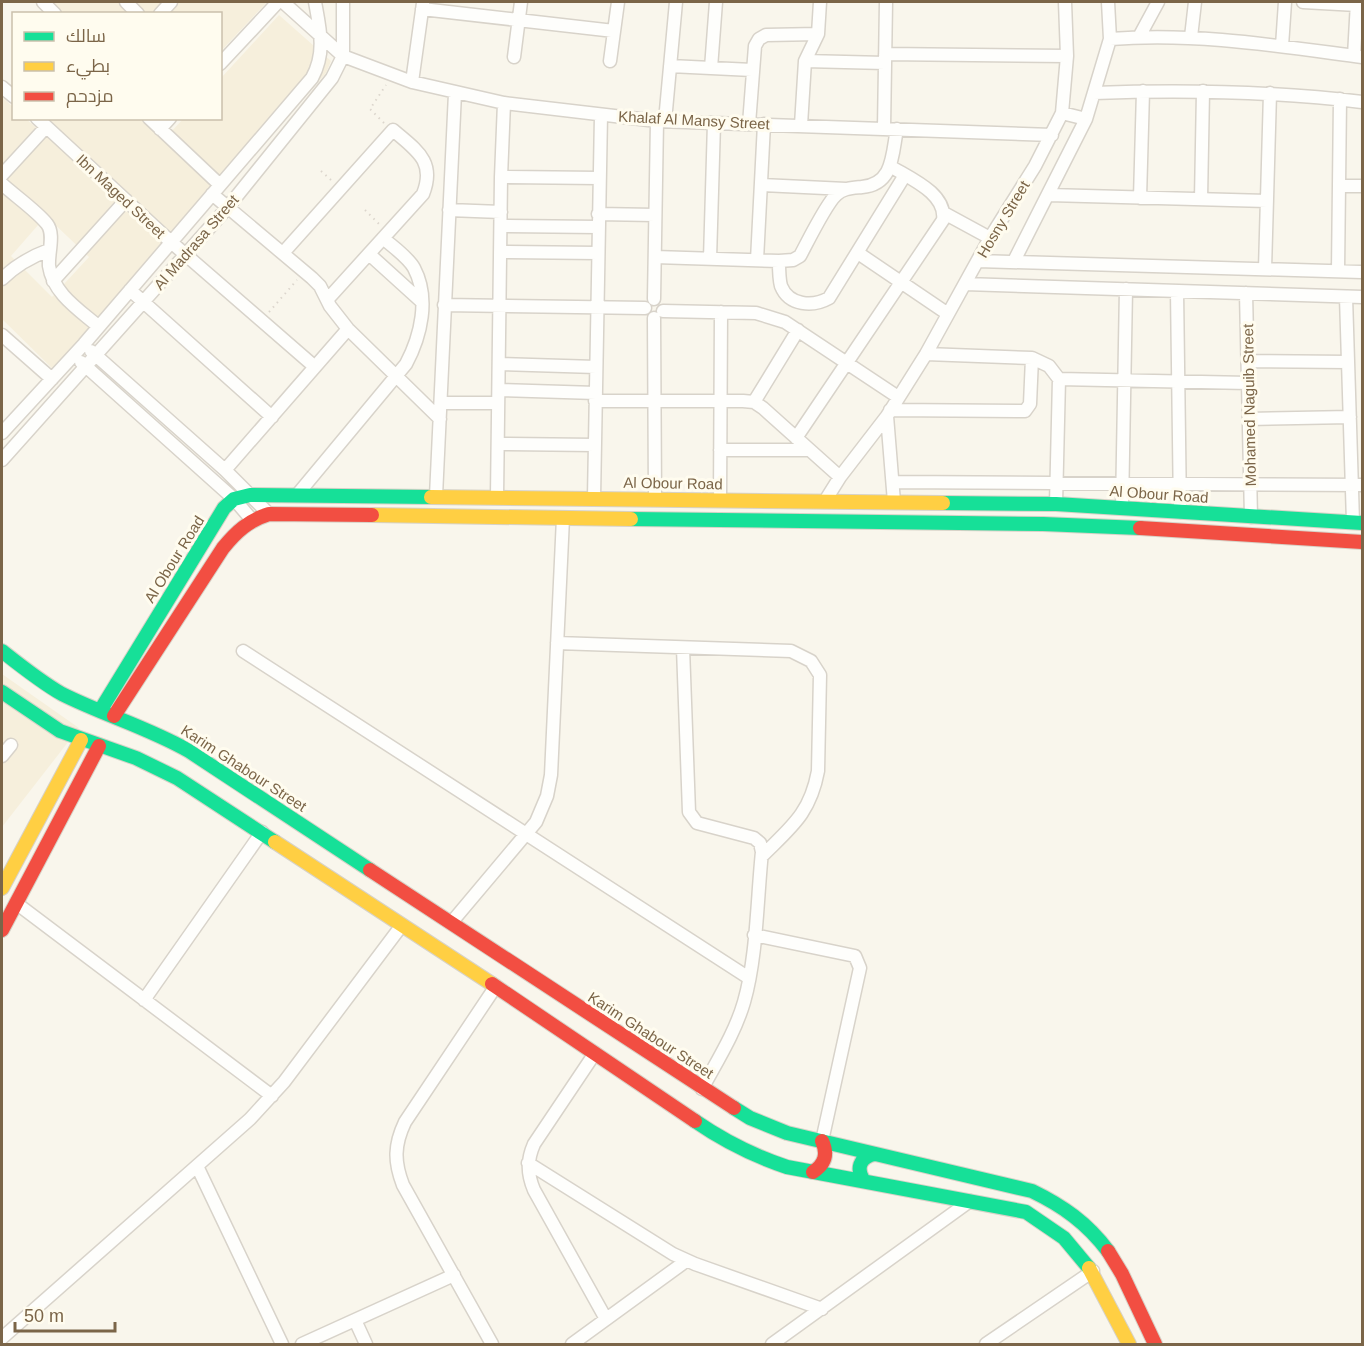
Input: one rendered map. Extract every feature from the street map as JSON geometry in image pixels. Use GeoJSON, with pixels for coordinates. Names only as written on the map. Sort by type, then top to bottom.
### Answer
{"type":"FeatureCollection","features":[{"type":"Feature","properties":{"kind":"street"},"geometry":{"type":"LineString","coordinates":[[222,62],[278,2]]}},
{"type":"Feature","properties":{"kind":"street"},"geometry":{"type":"LineString","coordinates":[[283,2],[343,56]]}},
{"type":"Feature","properties":{"kind":"street","name":"Al Madrasa Street"},"geometry":{"type":"LineString","coordinates":[[2,431],[84,344],[312,78],[321,58],[321,36],[315,2]]}},
{"type":"Feature","properties":{"kind":"street","name":"Al Madrasa Street"},"geometry":{"type":"LineString","coordinates":[[2,460],[228,207],[332,78],[343,56],[343,2]]}},
{"type":"Feature","properties":{"kind":"street"},"geometry":{"type":"LineString","coordinates":[[514,57],[522,2]]}},
{"type":"Feature","properties":{"kind":"street"},"geometry":{"type":"LineString","coordinates":[[610,60],[618,2]]}},
{"type":"Feature","properties":{"kind":"street"},"geometry":{"type":"LineString","coordinates":[[649,304],[655,257],[661,121],[670,66],[676,2]]}},
{"type":"Feature","properties":{"kind":"street"},"geometry":{"type":"LineString","coordinates":[[711,68],[716,2]]}},
{"type":"Feature","properties":{"kind":"street"},"geometry":{"type":"LineString","coordinates":[[801,125],[805,61],[818,34],[820,2]]}},
{"type":"Feature","properties":{"kind":"street"},"geometry":{"type":"LineString","coordinates":[[884,129],[886,2]]}},
{"type":"Feature","properties":{"kind":"street","name":"Hosny Street"},"geometry":{"type":"LineString","coordinates":[[825,501],[888,413],[926,354],[990,238],[1052,135],[1062,113],[1067,56],[1065,2]]}},
{"type":"Feature","properties":{"kind":"street"},"geometry":{"type":"LineString","coordinates":[[1014,261],[1086,119],[1110,39],[1108,2]]}},
{"type":"Feature","properties":{"kind":"street"},"geometry":{"type":"LineString","coordinates":[[1139,37],[1158,2]]}},
{"type":"Feature","properties":{"kind":"street"},"geometry":{"type":"LineString","coordinates":[[1191,37],[1195,2]]}},
{"type":"Feature","properties":{"kind":"street"},"geometry":{"type":"LineString","coordinates":[[1282,46],[1285,2]]}},
{"type":"Feature","properties":{"kind":"street"},"geometry":{"type":"LineString","coordinates":[[1110,39],[1191,37],[1282,46],[1358,57],[1357,3],[1303,2]]}},
{"type":"Feature","properties":{"kind":"street"},"geometry":{"type":"LineString","coordinates":[[412,82],[423,5],[519,21],[614,31]]}},
{"type":"Feature","properties":{"kind":"street"},"geometry":{"type":"LineString","coordinates":[[749,124],[752,70],[755,46],[759,39],[765,35],[818,34]]}},
{"type":"Feature","properties":{"kind":"street","name":"Khalaf Al Mansy Street"},"geometry":{"type":"LineString","coordinates":[[343,56],[412,82],[455,93],[504,104],[601,115],[661,121],[1052,135]]}},
{"type":"Feature","properties":{"kind":"street"},"geometry":{"type":"LineString","coordinates":[[805,61],[1067,56]]}},
{"type":"Feature","properties":{"kind":"street"},"geometry":{"type":"LineString","coordinates":[[670,66],[752,70]]}},
{"type":"Feature","properties":{"kind":"street"},"geometry":{"type":"LineString","coordinates":[[1094,93],[1143,91],[1270,93],[1362,102]]}},
{"type":"Feature","properties":{"kind":"street"},"geometry":{"type":"LineString","coordinates":[[1140,198],[1143,91]]}},
{"type":"Feature","properties":{"kind":"street"},"geometry":{"type":"LineString","coordinates":[[1201,199],[1203,91]]}},
{"type":"Feature","properties":{"kind":"street"},"geometry":{"type":"LineString","coordinates":[[436,496],[455,93]]}},
{"type":"Feature","properties":{"kind":"street"},"geometry":{"type":"LineString","coordinates":[[1265,269],[1270,93]]}},
{"type":"Feature","properties":{"kind":"street"},"geometry":{"type":"LineString","coordinates":[[1338,271],[1341,99]]}},
{"type":"Feature","properties":{"kind":"street"},"geometry":{"type":"LineString","coordinates":[[497,497],[504,104]]}},
{"type":"Feature","properties":{"kind":"street"},"geometry":{"type":"LineString","coordinates":[[1062,113],[1086,119]]}},
{"type":"Feature","properties":{"kind":"street"},"geometry":{"type":"LineString","coordinates":[[594,498],[601,115]]}},
{"type":"Feature","properties":{"kind":"street"},"geometry":{"type":"LineString","coordinates":[[151,120],[216,190],[228,207],[320,286],[348,329],[440,419]]}},
{"type":"Feature","properties":{"kind":"street"},"geometry":{"type":"LineString","coordinates":[[160,129],[168,120]]}},
{"type":"Feature","properties":{"kind":"street"},"geometry":{"type":"LineString","coordinates":[[2,175],[42,123]]}},
{"type":"Feature","properties":{"kind":"street","name":"Ibn Maged Street"},"geometry":{"type":"LineString","coordinates":[[42,123],[171,242],[315,367]]}},
{"type":"Feature","properties":{"kind":"street"},"geometry":{"type":"LineString","coordinates":[[710,259],[714,123]]}},
{"type":"Feature","properties":{"kind":"street"},"geometry":{"type":"LineString","coordinates":[[758,261],[764,124]]}},
{"type":"Feature","properties":{"kind":"street"},"geometry":{"type":"LineString","coordinates":[[761,185],[847,189],[878,183],[885,178],[890,166],[897,129]]}},
{"type":"Feature","properties":{"kind":"street"},"geometry":{"type":"LineString","coordinates":[[283,253],[393,130],[417,150],[428,171],[428,183],[423,194],[327,300]]}},
{"type":"Feature","properties":{"kind":"street"},"geometry":{"type":"LineString","coordinates":[[796,438],[943,220],[944,213],[937,196],[890,166]]}},
{"type":"Feature","properties":{"kind":"street"},"geometry":{"type":"LineString","coordinates":[[778,261],[781,285],[792,299],[812,304],[829,298],[905,176]]}},
{"type":"Feature","properties":{"kind":"street"},"geometry":{"type":"LineString","coordinates":[[501,177],[599,178]]}},
{"type":"Feature","properties":{"kind":"street"},"geometry":{"type":"LineString","coordinates":[[2,184],[47,224],[49,228],[49,266],[53,281],[66,299],[98,326]]}},
{"type":"Feature","properties":{"kind":"street"},"geometry":{"type":"LineString","coordinates":[[1339,186],[1362,186]]}},
{"type":"Feature","properties":{"kind":"street"},"geometry":{"type":"LineString","coordinates":[[655,257],[793,260],[800,256],[834,196],[847,189]]}},
{"type":"Feature","properties":{"kind":"street"},"geometry":{"type":"LineString","coordinates":[[1049,195],[1267,201]]}},
{"type":"Feature","properties":{"kind":"street"},"geometry":{"type":"LineString","coordinates":[[53,281],[126,200]]}},
{"type":"Feature","properties":{"kind":"street"},"geometry":{"type":"LineString","coordinates":[[449,210],[501,212]]}},
{"type":"Feature","properties":{"kind":"street"},"geometry":{"type":"LineString","coordinates":[[944,213],[990,238]]}},
{"type":"Feature","properties":{"kind":"street"},"geometry":{"type":"LineString","coordinates":[[501,226],[656,215]]}},
{"type":"Feature","properties":{"kind":"street"},"geometry":{"type":"LineString","coordinates":[[297,495],[406,364],[420,332],[422,302],[418,278],[413,266],[386,235]]}},
{"type":"Feature","properties":{"kind":"street"},"geometry":{"type":"LineString","coordinates":[[2,279],[11,269],[30,257],[49,250]]}},
{"type":"Feature","properties":{"kind":"street"},"geometry":{"type":"LineString","coordinates":[[500,252],[597,253]]}},
{"type":"Feature","properties":{"kind":"street"},"geometry":{"type":"LineString","coordinates":[[858,253],[948,315]]}},
{"type":"Feature","properties":{"kind":"street"},"geometry":{"type":"LineString","coordinates":[[369,254],[422,302]]}},
{"type":"Feature","properties":{"kind":"street"},"geometry":{"type":"LineString","coordinates":[[978,261],[1362,272]]}},
{"type":"Feature","properties":{"kind":"street"},"geometry":{"type":"LineString","coordinates":[[965,284],[1362,297]]}},
{"type":"Feature","properties":{"kind":"street"},"geometry":{"type":"LineString","coordinates":[[130,290],[272,417]]}},
{"type":"Feature","properties":{"kind":"street"},"geometry":{"type":"LineString","coordinates":[[1122,508],[1126,290]]}},
{"type":"Feature","properties":{"kind":"street"},"geometry":{"type":"LineString","coordinates":[[1177,291],[1180,512]]}},
{"type":"Feature","properties":{"kind":"street","name":"Mohamed Naguib Street"},"geometry":{"type":"LineString","coordinates":[[1246,293],[1251,517]]}},
{"type":"Feature","properties":{"kind":"street"},"geometry":{"type":"LineString","coordinates":[[1346,297],[1350,411],[1358,523]]}},
{"type":"Feature","properties":{"kind":"street"},"geometry":{"type":"LineString","coordinates":[[444,305],[597,307],[662,303],[659,314],[655,402],[655,499]]}},
{"type":"Feature","properties":{"kind":"street"},"geometry":{"type":"LineString","coordinates":[[659,314],[721,312],[771,316],[798,330],[898,397]]}},
{"type":"Feature","properties":{"kind":"street"},"geometry":{"type":"LineString","coordinates":[[720,500],[721,312]]}},
{"type":"Feature","properties":{"kind":"street"},"geometry":{"type":"LineString","coordinates":[[225,470],[348,329]]}},
{"type":"Feature","properties":{"kind":"street"},"geometry":{"type":"LineString","coordinates":[[754,402],[798,330]]}},
{"type":"Feature","properties":{"kind":"street"},"geometry":{"type":"LineString","coordinates":[[2,335],[51,379]]}},
{"type":"Feature","properties":{"kind":"street"},"geometry":{"type":"LineString","coordinates":[[84,344],[225,470],[269,514]]}},
{"type":"Feature","properties":{"kind":"street"},"geometry":{"type":"LineString","coordinates":[[926,354],[1032,358],[1049,366],[1059,379],[1056,504]]}},
{"type":"Feature","properties":{"kind":"street"},"geometry":{"type":"LineString","coordinates":[[73,356],[234,499],[252,520]]}},
{"type":"Feature","properties":{"kind":"street"},"geometry":{"type":"LineString","coordinates":[[894,522],[888,413],[1025,411],[1030,404],[1032,358]]}},
{"type":"Feature","properties":{"kind":"street"},"geometry":{"type":"LineString","coordinates":[[1248,361],[1348,362]]}},
{"type":"Feature","properties":{"kind":"street"},"geometry":{"type":"LineString","coordinates":[[499,364],[596,367]]}},
{"type":"Feature","properties":{"kind":"street"},"geometry":{"type":"LineString","coordinates":[[1059,379],[1248,383]]}},
{"type":"Feature","properties":{"kind":"street"},"geometry":{"type":"LineString","coordinates":[[499,390],[655,402],[754,402],[840,477]]}},
{"type":"Feature","properties":{"kind":"street"},"geometry":{"type":"LineString","coordinates":[[441,403],[498,404]]}},
{"type":"Feature","properties":{"kind":"street"},"geometry":{"type":"LineString","coordinates":[[1249,419],[1350,411],[1362,405]]}},
{"type":"Feature","properties":{"kind":"street"},"geometry":{"type":"LineString","coordinates":[[498,444],[595,445]]}},
{"type":"Feature","properties":{"kind":"street"},"geometry":{"type":"LineString","coordinates":[[720,450],[809,450]]}},
{"type":"Feature","properties":{"kind":"street"},"geometry":{"type":"LineString","coordinates":[[892,482],[1357,485]]}},
{"type":"Feature","properties":{"kind":"street","name":"Al Obour Road"},"geometry":{"type":"LineString","coordinates":[[100,711],[224,508],[234,499],[250,495],[1056,504],[1358,523]]}},
{"type":"Feature","properties":{"kind":"street"},"geometry":{"type":"LineString","coordinates":[[824,521],[825,501]]}},
{"type":"Feature","properties":{"kind":"street"},"geometry":{"type":"LineString","coordinates":[[114,716],[223,548],[252,520],[269,514],[1107,526],[1362,542]]}},
{"type":"Feature","properties":{"kind":"street"},"geometry":{"type":"LineString","coordinates":[[451,923],[528,834],[543,810],[549,786],[563,518]]}},
{"type":"Feature","properties":{"kind":"street"},"geometry":{"type":"LineString","coordinates":[[557,643],[791,651],[811,662],[820,675],[818,771],[812,796],[801,818],[762,856]]}},
{"type":"Feature","properties":{"kind":"street"},"geometry":{"type":"LineString","coordinates":[[683,648],[689,812],[697,823],[754,838],[762,847],[745,1000],[735,1027],[702,1089]]}},
{"type":"Feature","properties":{"kind":"street","name":"Karim Ghabour Street"},"geometry":{"type":"LineString","coordinates":[[2,651],[54,689],[100,711],[160,735],[182,747],[702,1089],[764,1125],[874,1154],[1032,1191],[1065,1207],[1093,1231],[1113,1256],[1155,1344]]}},
{"type":"Feature","properties":{"kind":"street"},"geometry":{"type":"LineString","coordinates":[[243,651],[749,978]]}},
{"type":"Feature","properties":{"kind":"street"},"geometry":{"type":"LineString","coordinates":[[2,693],[60,731],[136,758],[177,778],[496,986],[729,1143],[772,1162],[813,1172],[1026,1212],[1041,1220],[1068,1240],[1093,1271],[1129,1344]]}},
{"type":"Feature","properties":{"kind":"street"},"geometry":{"type":"LineString","coordinates":[[2,888],[81,740]]}},
{"type":"Feature","properties":{"kind":"street"},"geometry":{"type":"LineString","coordinates":[[2,756],[11,745]]}},
{"type":"Feature","properties":{"kind":"street"},"geometry":{"type":"LineString","coordinates":[[2,930],[99,746]]}},
{"type":"Feature","properties":{"kind":"street"},"geometry":{"type":"LineString","coordinates":[[144,1000],[261,832]]}},
{"type":"Feature","properties":{"kind":"street"},"geometry":{"type":"LineString","coordinates":[[16,903],[272,1096]]}},
{"type":"Feature","properties":{"kind":"street"},"geometry":{"type":"LineString","coordinates":[[2,1338],[250,1119],[272,1096],[402,925]]}},
{"type":"Feature","properties":{"kind":"street"},"geometry":{"type":"LineString","coordinates":[[754,935],[855,956],[859,963],[859,972],[822,1141],[826,1156],[822,1166],[813,1172]]}},
{"type":"Feature","properties":{"kind":"street"},"geometry":{"type":"LineString","coordinates":[[492,1344],[403,1185],[397,1170],[395,1154],[398,1137],[405,1122],[496,986]]}},
{"type":"Feature","properties":{"kind":"street"},"geometry":{"type":"LineString","coordinates":[[595,1053],[534,1144],[528,1162],[530,1181],[534,1190],[606,1319]]}},
{"type":"Feature","properties":{"kind":"street"},"geometry":{"type":"LineString","coordinates":[[864,1182],[859,1173],[860,1164],[865,1156],[874,1154]]}},
{"type":"Feature","properties":{"kind":"street"},"geometry":{"type":"LineString","coordinates":[[528,1162],[660,1247],[686,1261],[822,1309]]}},
{"type":"Feature","properties":{"kind":"street"},"geometry":{"type":"LineString","coordinates":[[197,1166],[282,1344]]}},
{"type":"Feature","properties":{"kind":"street"},"geometry":{"type":"LineString","coordinates":[[772,1344],[970,1201]]}},
{"type":"Feature","properties":{"kind":"street"},"geometry":{"type":"LineString","coordinates":[[572,1344],[686,1261]]}},
{"type":"Feature","properties":{"kind":"street"},"geometry":{"type":"LineString","coordinates":[[986,1344],[1000,1340],[1093,1271]]}},
{"type":"Feature","properties":{"kind":"street"},"geometry":{"type":"LineString","coordinates":[[302,1344],[454,1275]]}},
{"type":"Feature","properties":{"kind":"street"},"geometry":{"type":"LineString","coordinates":[[355,1320],[366,1344]]}},
{"type":"Feature","properties":{"kind":"path"},"geometry":{"type":"LineString","coordinates":[[383,90],[370,109],[393,130]]}},
{"type":"Feature","properties":{"kind":"path"},"geometry":{"type":"LineString","coordinates":[[365,210],[386,235]]}},
{"type":"Feature","properties":{"kind":"path"},"geometry":{"type":"LineString","coordinates":[[262,320],[304,271]]}},
{"type":"Feature","properties":{"kind":"shaded area"},"geometry":{"type":"Polygon","coordinates":[[[51,2],[267,2],[222,50],[222,12],[63,12],[51,2]]]}},
{"type":"Feature","properties":{"kind":"shaded area"},"geometry":{"type":"Polygon","coordinates":[[[279,15],[331,61],[326,73],[60,376],[2,319],[2,97],[12,106],[12,120],[27,120],[39,130],[49,120],[159,120],[171,132],[182,120],[222,120],[222,77],[279,15]],[[46,216],[11,256],[52,297],[89,257],[46,216]]]}},
{"type":"Feature","properties":{"kind":"shaded area"},"geometry":{"type":"Polygon","coordinates":[[[2,674],[79,728],[2,827],[2,674]]]}},
{"type":"Feature","properties":{"kind":"traffic: fast"},"geometry":{"type":"LineString","coordinates":[[100,711],[224,508],[234,499],[250,495],[431,497]]}},
{"type":"Feature","properties":{"kind":"traffic: fast"},"geometry":{"type":"LineString","coordinates":[[943,503],[1056,504],[1362,523]]}},
{"type":"Feature","properties":{"kind":"traffic: fast"},"geometry":{"type":"LineString","coordinates":[[631,519],[1043,524],[1140,528]]}},
{"type":"Feature","properties":{"kind":"traffic: fast"},"geometry":{"type":"LineString","coordinates":[[2,651],[62,694],[158,735],[189,751],[370,870]]}},
{"type":"Feature","properties":{"kind":"traffic: fast"},"geometry":{"type":"LineString","coordinates":[[2,692],[60,731],[136,758],[177,778],[275,842]]}},
{"type":"Feature","properties":{"kind":"traffic: fast"},"geometry":{"type":"LineString","coordinates":[[734,1108],[750,1118],[787,1133],[1032,1191],[1074,1216],[1108,1251]]}},
{"type":"Feature","properties":{"kind":"traffic: fast"},"geometry":{"type":"LineString","coordinates":[[695,1121],[739,1147],[787,1167],[1026,1212],[1064,1238],[1089,1268]]}},
{"type":"Feature","properties":{"kind":"traffic: fast"},"geometry":{"type":"LineString","coordinates":[[864,1181],[860,1172],[860,1164],[865,1158],[874,1154]]}},
{"type":"Feature","properties":{"kind":"traffic: slow"},"geometry":{"type":"LineString","coordinates":[[431,497],[943,503]]}},
{"type":"Feature","properties":{"kind":"traffic: slow"},"geometry":{"type":"LineString","coordinates":[[372,515],[631,519]]}},
{"type":"Feature","properties":{"kind":"traffic: slow"},"geometry":{"type":"LineString","coordinates":[[2,888],[81,740]]}},
{"type":"Feature","properties":{"kind":"traffic: slow"},"geometry":{"type":"LineString","coordinates":[[275,842],[492,984]]}},
{"type":"Feature","properties":{"kind":"traffic: slow"},"geometry":{"type":"LineString","coordinates":[[1089,1268],[1129,1344]]}},
{"type":"Feature","properties":{"kind":"traffic: jam"},"geometry":{"type":"LineString","coordinates":[[114,716],[223,548],[243,527],[269,514],[372,515]]}},
{"type":"Feature","properties":{"kind":"traffic: jam"},"geometry":{"type":"LineString","coordinates":[[1140,528],[1362,542]]}},
{"type":"Feature","properties":{"kind":"traffic: jam"},"geometry":{"type":"LineString","coordinates":[[2,930],[99,746]]}},
{"type":"Feature","properties":{"kind":"traffic: jam"},"geometry":{"type":"LineString","coordinates":[[370,870],[734,1108]]}},
{"type":"Feature","properties":{"kind":"traffic: jam"},"geometry":{"type":"LineString","coordinates":[[492,984],[695,1121]]}},
{"type":"Feature","properties":{"kind":"traffic: jam"},"geometry":{"type":"LineString","coordinates":[[813,1172],[824,1158],[825,1150],[822,1141]]}},
{"type":"Feature","properties":{"kind":"traffic: jam"},"geometry":{"type":"LineString","coordinates":[[1108,1251],[1122,1274],[1155,1344]]}}]}
